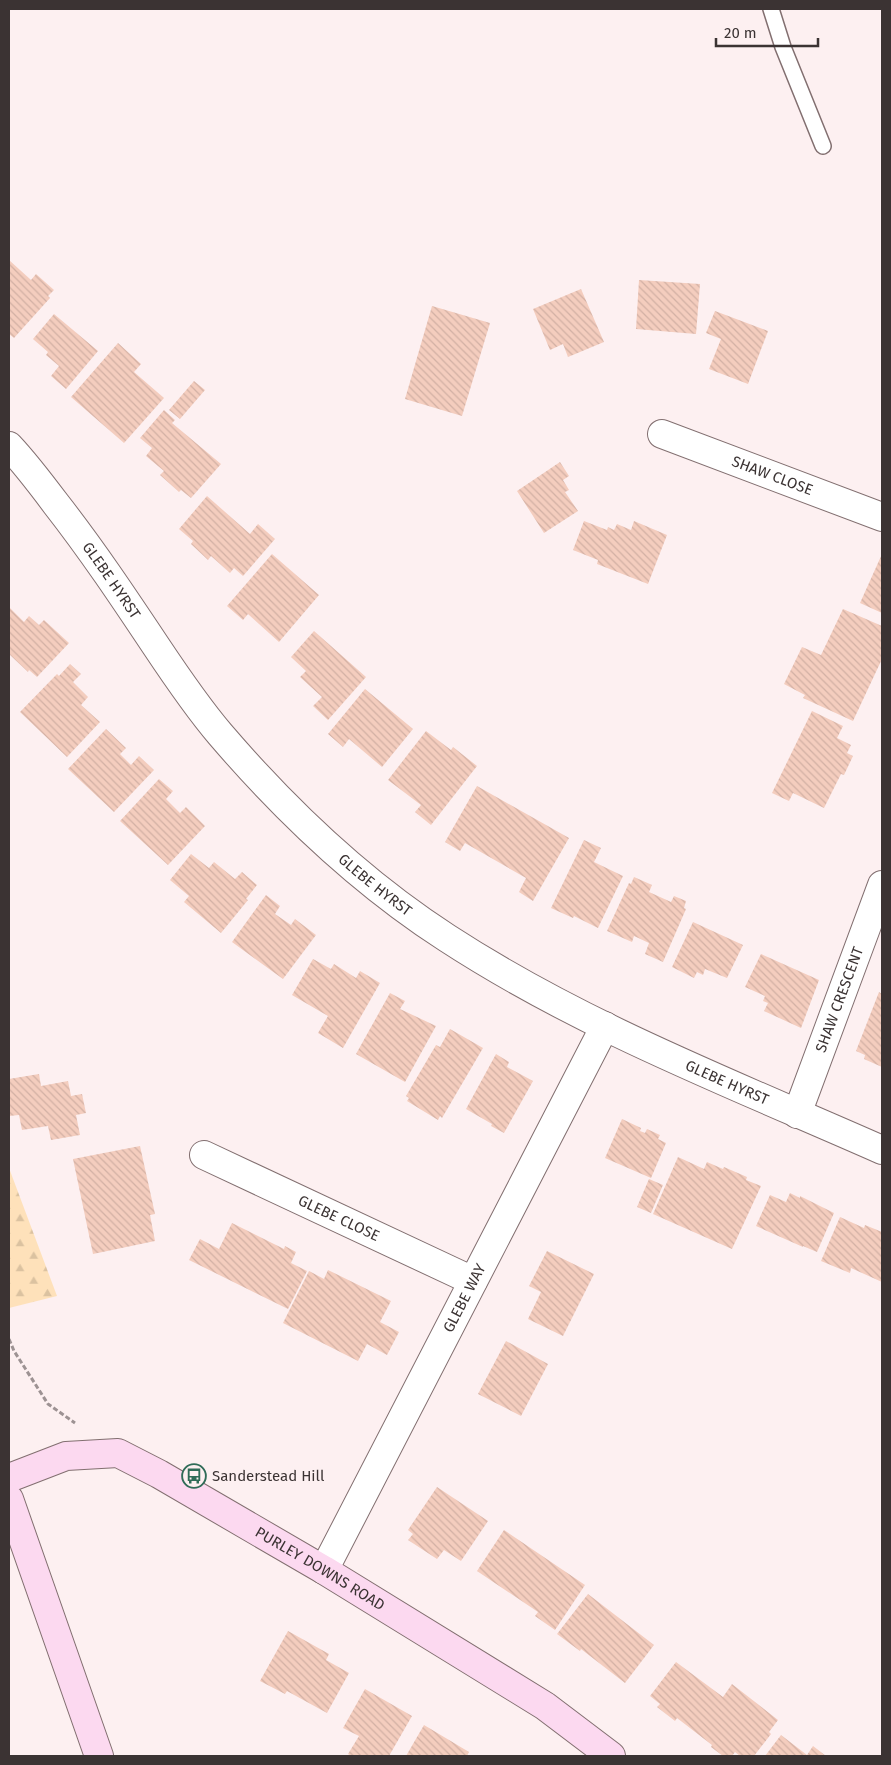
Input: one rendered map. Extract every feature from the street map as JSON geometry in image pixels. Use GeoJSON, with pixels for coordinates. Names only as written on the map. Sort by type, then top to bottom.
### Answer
{"type":"FeatureCollection","features":[{"type":"Feature","properties":{"kind":"street","name":"SHAW CLOSE"},"geometry":{"type":"LineString","coordinates":[[662,434],[882,517]]}},
{"type":"Feature","properties":{"kind":"street","name":"GLEBE HYRST"},"geometry":{"type":"LineString","coordinates":[[9,446],[25,463],[68,520],[117,588],[178,679],[231,747],[292,811],[335,852],[383,892],[445,937],[508,976],[605,1026],[797,1114],[882,1150]]}},
{"type":"Feature","properties":{"kind":"street","name":"SHAW CRESCENT"},"geometry":{"type":"LineString","coordinates":[[797,1114],[882,885]]}},
{"type":"Feature","properties":{"kind":"street","name":"GLEBE WAY"},"geometry":{"type":"LineString","coordinates":[[324,1570],[605,1026]]}},
{"type":"Feature","properties":{"kind":"street","name":"GLEBE CLOSE"},"geometry":{"type":"LineString","coordinates":[[204,1155],[473,1281]]}},
{"type":"Feature","properties":{"kind":"street","name":"PURLEY DOWNS ROAD"},"geometry":{"type":"LineString","coordinates":[[9,1478],[66,1456],[118,1452],[324,1570],[545,1706],[611,1756]]}},
{"type":"Feature","properties":{"kind":"street"},"geometry":{"type":"LineString","coordinates":[[9,1499],[99,1756]]}},
{"type":"Feature","properties":{"kind":"lane"},"geometry":{"type":"LineString","coordinates":[[771,9],[783,47],[823,146]]}},
{"type":"Feature","properties":{"kind":"path"},"geometry":{"type":"LineString","coordinates":[[9,1338],[14,1351],[48,1404],[80,1426]]}},
{"type":"Feature","properties":{"kind":"green space"},"geometry":{"type":"Polygon","coordinates":[[[9,1168],[57,1296],[9,1308],[9,1168]]]}},
{"type":"Feature","properties":{"kind":"building"},"geometry":{"type":"Polygon","coordinates":[[[9,260],[31,280],[36,274],[54,290],[48,296],[50,298],[14,338],[9,334],[9,260]]]}},
{"type":"Feature","properties":{"kind":"building"},"geometry":{"type":"Polygon","coordinates":[[[639,280],[700,284],[696,334],[636,329],[639,280]]]}},
{"type":"Feature","properties":{"kind":"building"},"geometry":{"type":"Polygon","coordinates":[[[581,289],[604,342],[568,357],[563,344],[550,350],[533,309],[581,289]]]}},
{"type":"Feature","properties":{"kind":"building"},"geometry":{"type":"Polygon","coordinates":[[[432,306],[490,323],[462,416],[405,399],[432,306]]]}},
{"type":"Feature","properties":{"kind":"building"},"geometry":{"type":"Polygon","coordinates":[[[715,311],[768,331],[748,384],[709,369],[721,339],[706,333],[715,311]]]}},
{"type":"Feature","properties":{"kind":"building"},"geometry":{"type":"Polygon","coordinates":[[[54,314],[98,351],[66,389],[51,376],[59,366],[46,355],[48,352],[33,339],[54,314]]]}},
{"type":"Feature","properties":{"kind":"building"},"geometry":{"type":"Polygon","coordinates":[[[118,343],[141,364],[134,372],[164,398],[124,443],[71,397],[118,343]]]}},
{"type":"Feature","properties":{"kind":"building"},"geometry":{"type":"Polygon","coordinates":[[[194,381],[205,390],[180,419],[169,410],[194,381]]]}},
{"type":"Feature","properties":{"kind":"building"},"geometry":{"type":"Polygon","coordinates":[[[164,410],[175,420],[172,423],[221,464],[191,498],[181,490],[179,492],[160,475],[164,471],[146,456],[152,448],[140,438],[164,410]]]}},
{"type":"Feature","properties":{"kind":"building"},"geometry":{"type":"Polygon","coordinates":[[[560,462],[569,476],[563,480],[569,490],[565,492],[578,511],[544,533],[517,491],[560,462]]]}},
{"type":"Feature","properties":{"kind":"building"},"geometry":{"type":"Polygon","coordinates":[[[207,496],[250,534],[258,524],[275,539],[243,576],[234,568],[230,573],[211,556],[208,560],[191,544],[193,541],[179,529],[207,496]]]}},
{"type":"Feature","properties":{"kind":"building"},"geometry":{"type":"Polygon","coordinates":[[[584,521],[607,530],[608,527],[614,530],[617,524],[631,530],[634,521],[667,535],[648,584],[597,564],[598,560],[573,550],[584,521]]]}},
{"type":"Feature","properties":{"kind":"building"},"geometry":{"type":"Polygon","coordinates":[[[272,554],[319,595],[279,642],[248,614],[243,620],[227,606],[272,554]]]}},
{"type":"Feature","properties":{"kind":"building"},"geometry":{"type":"Polygon","coordinates":[[[882,554],[882,613],[860,603],[882,554]]]}},
{"type":"Feature","properties":{"kind":"building"},"geometry":{"type":"Polygon","coordinates":[[[9,607],[24,622],[29,616],[39,625],[44,620],[69,643],[37,677],[29,670],[28,672],[9,654],[9,607]]]}},
{"type":"Feature","properties":{"kind":"building"},"geometry":{"type":"Polygon","coordinates":[[[843,609],[882,626],[882,659],[853,721],[803,698],[805,695],[784,684],[802,647],[821,655],[843,609]]]}},
{"type":"Feature","properties":{"kind":"building"},"geometry":{"type":"Polygon","coordinates":[[[314,631],[366,677],[328,720],[313,706],[322,697],[300,677],[306,671],[291,657],[314,631]]]}},
{"type":"Feature","properties":{"kind":"building"},"geometry":{"type":"Polygon","coordinates":[[[70,664],[81,674],[73,682],[88,697],[81,705],[100,722],[67,757],[20,712],[57,674],[59,676],[70,664]]]}},
{"type":"Feature","properties":{"kind":"building"},"geometry":{"type":"Polygon","coordinates":[[[365,689],[413,729],[382,767],[349,739],[343,747],[328,734],[365,689]]]}},
{"type":"Feature","properties":{"kind":"building"},"geometry":{"type":"Polygon","coordinates":[[[812,711],[843,726],[837,738],[851,745],[847,753],[853,756],[844,775],[841,774],[824,808],[793,793],[789,801],[772,793],[812,711]]]}},
{"type":"Feature","properties":{"kind":"building"},"geometry":{"type":"Polygon","coordinates":[[[106,729],[126,748],[120,754],[131,765],[139,756],[154,770],[114,812],[68,769],[106,729]]]}},
{"type":"Feature","properties":{"kind":"building"},"geometry":{"type":"Polygon","coordinates":[[[426,731],[451,750],[453,747],[477,766],[431,825],[415,812],[421,805],[388,780],[426,731]]]}},
{"type":"Feature","properties":{"kind":"building"},"geometry":{"type":"Polygon","coordinates":[[[159,779],[173,791],[166,799],[180,813],[186,807],[205,826],[168,865],[120,821],[159,779]]]}},
{"type":"Feature","properties":{"kind":"building"},"geometry":{"type":"Polygon","coordinates":[[[477,786],[569,838],[533,901],[519,892],[526,878],[465,843],[460,851],[445,842],[477,786]]]}},
{"type":"Feature","properties":{"kind":"building"},"geometry":{"type":"Polygon","coordinates":[[[584,840],[601,848],[594,862],[623,876],[598,928],[574,916],[573,918],[551,908],[584,840]]]}},
{"type":"Feature","properties":{"kind":"building"},"geometry":{"type":"Polygon","coordinates":[[[191,854],[209,868],[214,862],[235,879],[242,872],[257,885],[246,899],[248,900],[221,933],[184,902],[189,896],[170,880],[191,854]]]}},
{"type":"Feature","properties":{"kind":"building"},"geometry":{"type":"Polygon","coordinates":[[[634,877],[652,885],[649,892],[671,902],[674,896],[686,901],[684,908],[686,909],[663,962],[645,954],[649,943],[634,936],[632,942],[607,931],[629,883],[631,884],[634,877]]]}},
{"type":"Feature","properties":{"kind":"building"},"geometry":{"type":"Polygon","coordinates":[[[266,895],[280,906],[275,914],[291,925],[295,919],[316,935],[283,979],[232,942],[266,895]]]}},
{"type":"Feature","properties":{"kind":"building"},"geometry":{"type":"Polygon","coordinates":[[[693,922],[743,945],[727,978],[705,969],[703,975],[697,972],[694,978],[672,967],[693,922]]]}},
{"type":"Feature","properties":{"kind":"building"},"geometry":{"type":"Polygon","coordinates":[[[761,954],[819,980],[801,1028],[764,1011],[768,1003],[763,1001],[765,996],[745,987],[761,954]]]}},
{"type":"Feature","properties":{"kind":"building"},"geometry":{"type":"Polygon","coordinates":[[[313,959],[331,969],[334,964],[356,978],[360,971],[380,983],[343,1048],[318,1033],[328,1016],[292,995],[313,959]]]}},
{"type":"Feature","properties":{"kind":"building"},"geometry":{"type":"Polygon","coordinates":[[[879,992],[882,994],[882,1067],[864,1059],[865,1055],[856,1051],[879,992]]]}},
{"type":"Feature","properties":{"kind":"building"},"geometry":{"type":"Polygon","coordinates":[[[390,993],[405,1001],[400,1009],[436,1026],[405,1082],[356,1054],[390,993]]]}},
{"type":"Feature","properties":{"kind":"building"},"geometry":{"type":"Polygon","coordinates":[[[450,1029],[483,1048],[442,1118],[440,1116],[438,1120],[407,1101],[409,1098],[406,1096],[436,1045],[440,1047],[450,1029]]]}},
{"type":"Feature","properties":{"kind":"building"},"geometry":{"type":"Polygon","coordinates":[[[496,1054],[509,1062],[507,1067],[533,1081],[504,1133],[466,1109],[496,1054]]]}},
{"type":"Feature","properties":{"kind":"building"},"geometry":{"type":"Polygon","coordinates":[[[39,1074],[41,1086],[68,1081],[71,1096],[82,1094],[86,1113],[76,1115],[80,1135],[51,1140],[48,1126],[22,1130],[19,1115],[9,1116],[9,1079],[39,1074]]]}},
{"type":"Feature","properties":{"kind":"building"},"geometry":{"type":"Polygon","coordinates":[[[622,1119],[641,1128],[640,1131],[645,1133],[647,1129],[660,1135],[658,1139],[666,1143],[651,1178],[605,1158],[622,1119]]]}},
{"type":"Feature","properties":{"kind":"building"},"geometry":{"type":"Polygon","coordinates":[[[140,1146],[155,1214],[150,1215],[155,1241],[93,1254],[73,1159],[140,1146]]]}},
{"type":"Feature","properties":{"kind":"building"},"geometry":{"type":"Polygon","coordinates":[[[678,1157],[704,1169],[707,1162],[723,1169],[724,1167],[747,1177],[746,1180],[761,1186],[732,1249],[653,1214],[678,1157]]]}},
{"type":"Feature","properties":{"kind":"building"},"geometry":{"type":"Polygon","coordinates":[[[649,1179],[663,1185],[651,1213],[637,1207],[649,1179]]]}},
{"type":"Feature","properties":{"kind":"building"},"geometry":{"type":"Polygon","coordinates":[[[790,1193],[834,1213],[817,1252],[756,1226],[770,1195],[786,1202],[790,1193]]]}},
{"type":"Feature","properties":{"kind":"building"},"geometry":{"type":"Polygon","coordinates":[[[840,1217],[864,1228],[865,1225],[882,1232],[882,1282],[851,1268],[850,1273],[821,1261],[840,1217]]]}},
{"type":"Feature","properties":{"kind":"building"},"geometry":{"type":"Polygon","coordinates":[[[232,1223],[284,1249],[285,1246],[296,1252],[291,1263],[307,1271],[288,1309],[189,1260],[200,1239],[219,1249],[232,1223]]]}},
{"type":"Feature","properties":{"kind":"building"},"geometry":{"type":"Polygon","coordinates":[[[547,1251],[594,1274],[563,1336],[528,1319],[541,1292],[529,1286],[547,1251]]]}},
{"type":"Feature","properties":{"kind":"building"},"geometry":{"type":"Polygon","coordinates":[[[328,1270],[391,1301],[380,1322],[399,1332],[387,1355],[367,1344],[358,1361],[283,1323],[309,1271],[324,1279],[328,1270]]]}},
{"type":"Feature","properties":{"kind":"building"},"geometry":{"type":"Polygon","coordinates":[[[506,1341],[548,1364],[521,1416],[478,1394],[506,1341]]]}},
{"type":"Feature","properties":{"kind":"building"},"geometry":{"type":"Polygon","coordinates":[[[437,1487],[488,1521],[461,1561],[444,1550],[437,1559],[408,1540],[413,1534],[408,1530],[437,1487]]]}},
{"type":"Feature","properties":{"kind":"building"},"geometry":{"type":"Polygon","coordinates":[[[504,1530],[585,1585],[555,1630],[535,1616],[538,1612],[477,1571],[504,1530]]]}},
{"type":"Feature","properties":{"kind":"building"},"geometry":{"type":"Polygon","coordinates":[[[588,1594],[654,1645],[625,1683],[581,1649],[580,1651],[557,1634],[588,1594]]]}},
{"type":"Feature","properties":{"kind":"building"},"geometry":{"type":"Polygon","coordinates":[[[288,1631],[329,1654],[326,1660],[349,1673],[327,1713],[287,1691],[285,1694],[260,1681],[288,1631]]]}},
{"type":"Feature","properties":{"kind":"building"},"geometry":{"type":"Polygon","coordinates":[[[676,1662],[723,1697],[732,1684],[778,1720],[769,1732],[771,1734],[754,1756],[740,1756],[735,1752],[732,1756],[723,1756],[677,1718],[675,1721],[657,1707],[660,1704],[650,1696],[676,1662]]]}},
{"type":"Feature","properties":{"kind":"building"},"geometry":{"type":"Polygon","coordinates":[[[365,1689],[412,1716],[389,1756],[351,1756],[348,1754],[359,1736],[343,1728],[365,1689]]]}},
{"type":"Feature","properties":{"kind":"building"},"geometry":{"type":"Polygon","coordinates":[[[424,1725],[469,1752],[467,1756],[406,1756],[424,1725]]]}},
{"type":"Feature","properties":{"kind":"building"},"geometry":{"type":"Polygon","coordinates":[[[781,1735],[807,1755],[813,1746],[826,1756],[765,1756],[781,1735]]]}},
{"type":"Feature","properties":{"kind":"place","name":"Sanderstead Hill"},"geometry":{"type":"Point","coordinates":[194,1476]}}]}
